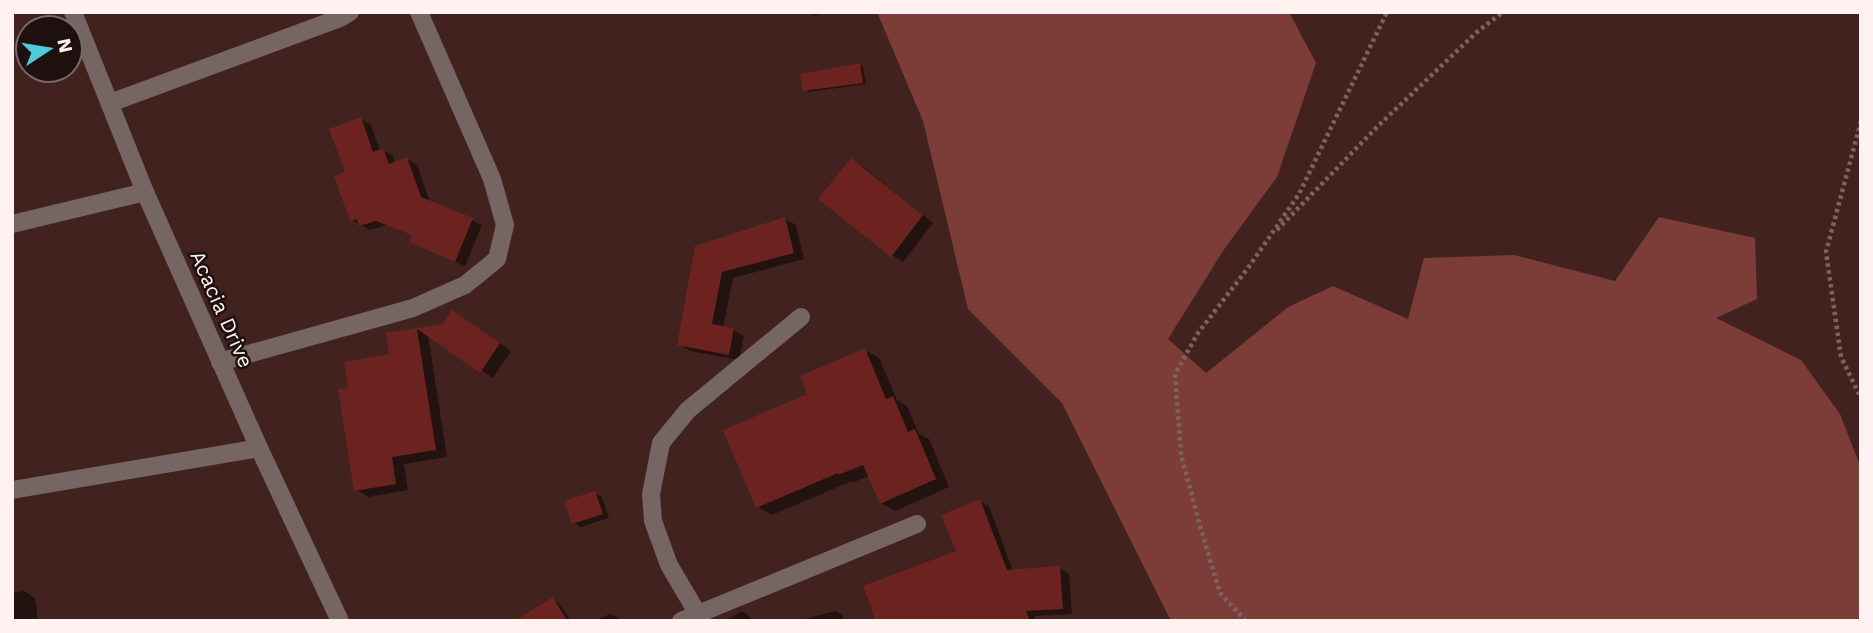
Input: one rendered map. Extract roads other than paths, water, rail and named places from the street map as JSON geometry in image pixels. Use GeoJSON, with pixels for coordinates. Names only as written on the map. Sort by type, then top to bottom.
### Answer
{"type":"FeatureCollection","features":[{"type":"Feature","properties":{"kind":"street","name":"Acacia Drive"},"geometry":{"type":"LineString","coordinates":[[74,12],[145,192],[259,448],[340,621]]}},
{"type":"Feature","properties":{"kind":"street"},"geometry":{"type":"LineString","coordinates":[[110,103],[327,23],[350,12]]}},
{"type":"Feature","properties":{"kind":"street"},"geometry":{"type":"LineString","coordinates":[[220,362],[413,308],[465,285],[497,259],[505,225],[492,179],[419,12]]}},
{"type":"Feature","properties":{"kind":"street"},"geometry":{"type":"LineString","coordinates":[[12,224],[145,192]]}},
{"type":"Feature","properties":{"kind":"street"},"geometry":{"type":"LineString","coordinates":[[700,616],[669,565],[653,521],[651,494],[661,443],[688,410],[801,317]]}},
{"type":"Feature","properties":{"kind":"street"},"geometry":{"type":"LineString","coordinates":[[12,490],[259,448]]}},
{"type":"Feature","properties":{"kind":"street"},"geometry":{"type":"LineString","coordinates":[[681,621],[700,616],[917,524]]}}]}
